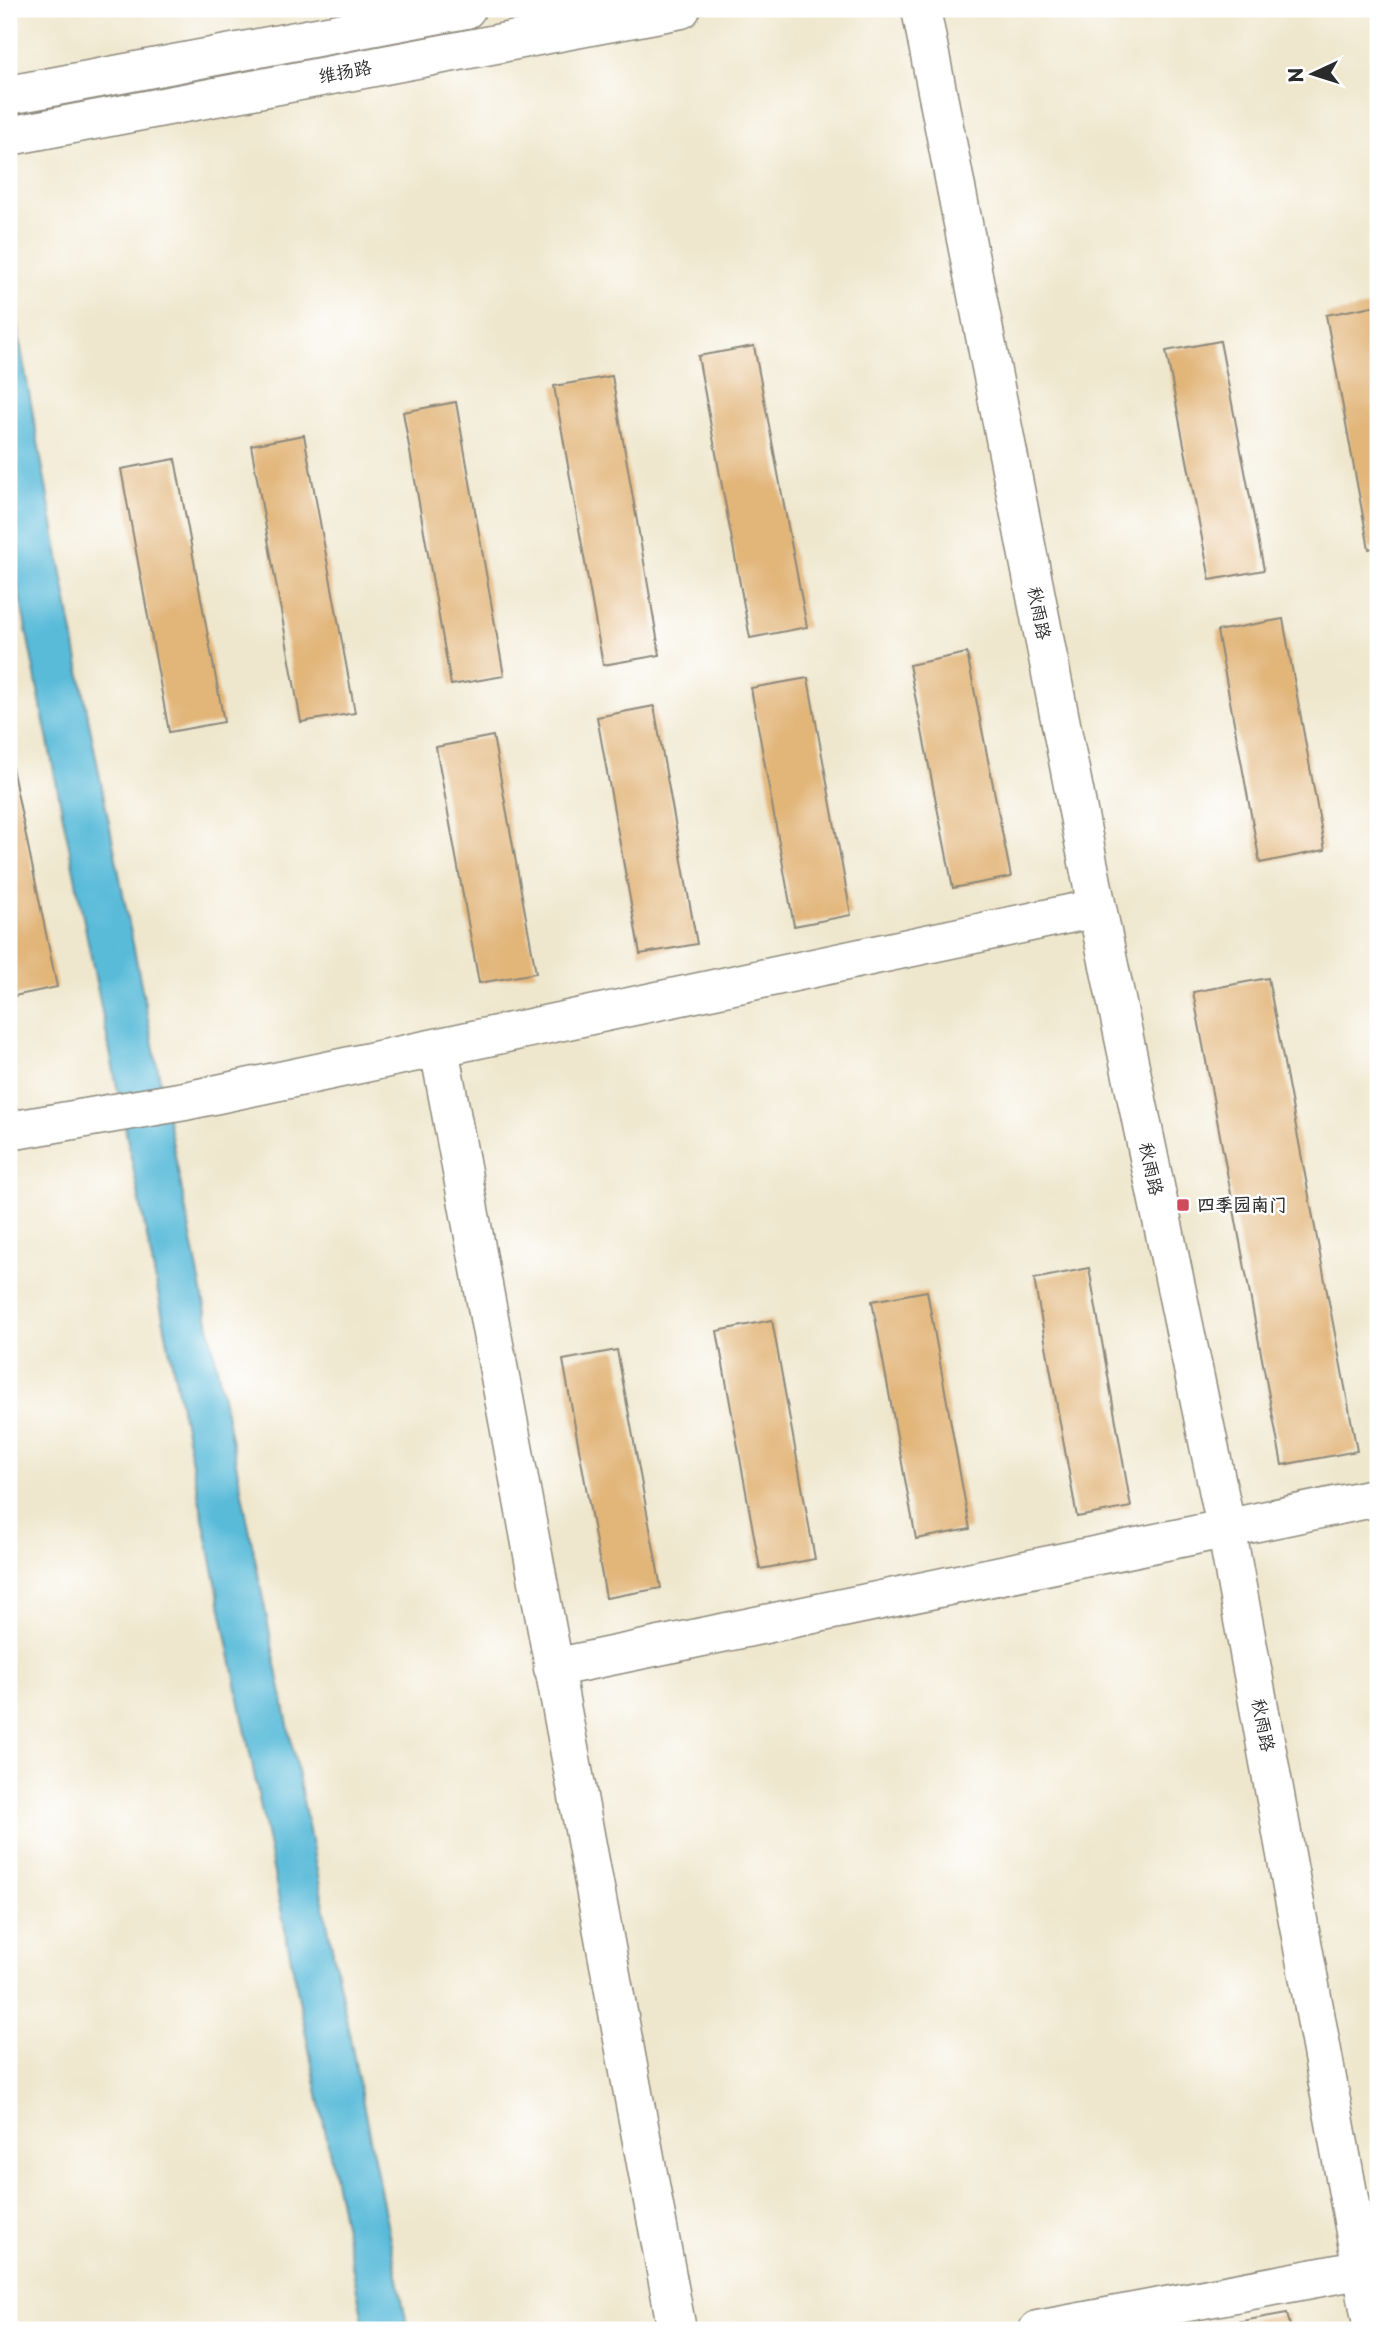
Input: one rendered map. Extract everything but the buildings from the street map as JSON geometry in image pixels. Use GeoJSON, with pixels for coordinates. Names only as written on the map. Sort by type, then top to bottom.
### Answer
{"type":"FeatureCollection","features":[{"type":"Feature","properties":{"kind":"street"},"geometry":{"type":"LineString","coordinates":[[19,93],[466,9]]}},
{"type":"Feature","properties":{"kind":"street","name":"维扬路"},"geometry":{"type":"LineString","coordinates":[[23,133],[681,9]]}},
{"type":"Feature","properties":{"kind":"street","name":"秋雨路"},"geometry":{"type":"LineString","coordinates":[[922,9],[1097,908],[1226,1527],[1364,2269],[1373,2330]]}},
{"type":"Feature","properties":{"kind":"street"},"geometry":{"type":"LineString","coordinates":[[9,1131],[186,1101],[1097,908]]}},
{"type":"Feature","properties":{"kind":"street"},"geometry":{"type":"LineString","coordinates":[[439,1048],[677,2330]]}},
{"type":"Feature","properties":{"kind":"street"},"geometry":{"type":"LineString","coordinates":[[553,1668],[1378,1497]]}},
{"type":"Feature","properties":{"kind":"street"},"geometry":{"type":"LineString","coordinates":[[1038,2330],[1364,2269]]}},
{"type":"Feature","properties":{"kind":"water"},"geometry":{"type":"Polygon","coordinates":[[[9,283],[89,722],[408,2330],[365,2330],[43,716],[9,541],[9,283]]]}},
{"type":"Feature","properties":{"kind":"place","name":"四季园南门"},"geometry":{"type":"Point","coordinates":[1183,1205]}}]}
